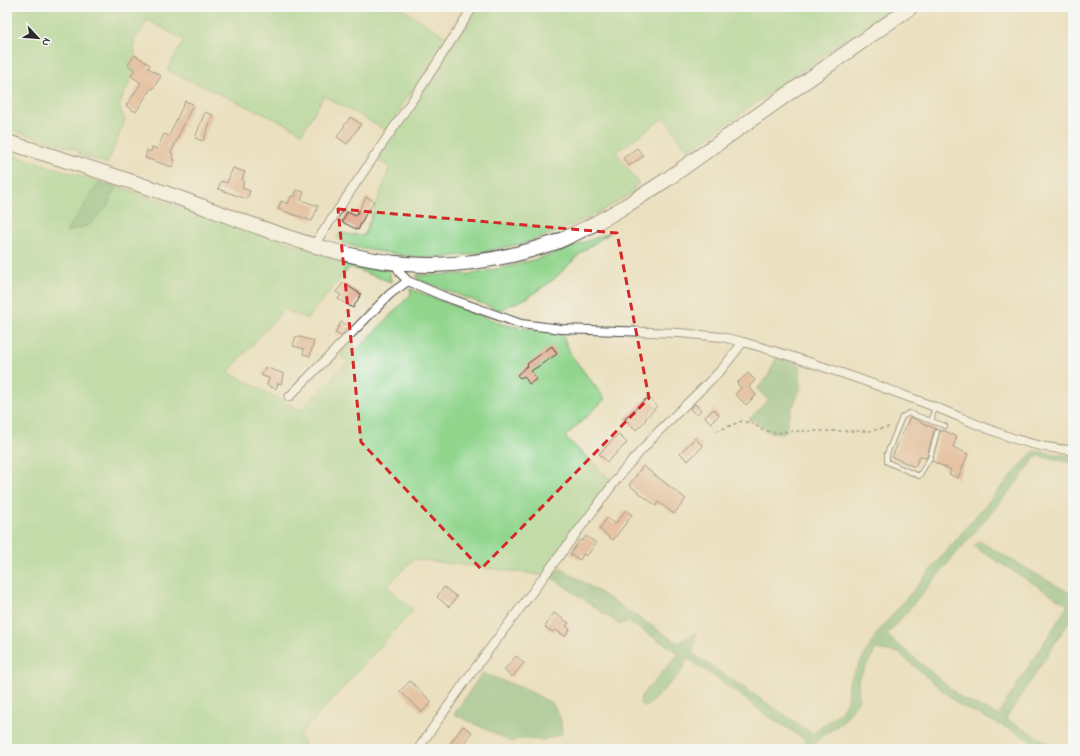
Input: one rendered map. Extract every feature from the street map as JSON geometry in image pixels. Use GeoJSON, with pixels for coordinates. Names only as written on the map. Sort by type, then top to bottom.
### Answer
{"type":"FeatureCollection","features":[{"type":"Feature","properties":{"kind":"highway"},"geometry":{"type":"LineString","coordinates":[[7,142],[156,189],[334,251],[394,262],[432,265],[470,262],[511,255],[551,244],[599,222],[666,180],[911,7]]}},
{"type":"Feature","properties":{"kind":"street"},"geometry":{"type":"LineString","coordinates":[[314,245],[422,86],[473,7]]}},
{"type":"Feature","properties":{"kind":"street"},"geometry":{"type":"LineString","coordinates":[[394,262],[400,273],[408,281],[443,296],[521,324],[544,328],[679,333],[722,337],[787,354],[852,376],[1022,441],[1057,450],[1073,450]]}},
{"type":"Feature","properties":{"kind":"street"},"geometry":{"type":"LineString","coordinates":[[289,397],[390,294],[408,281]]}},
{"type":"Feature","properties":{"kind":"street"},"geometry":{"type":"LineString","coordinates":[[418,749],[467,679],[623,470],[657,433],[722,369],[743,342]]}},
{"type":"Feature","properties":{"kind":"lane"},"geometry":{"type":"LineString","coordinates":[[932,420],[934,407]]}},
{"type":"Feature","properties":{"kind":"lane"},"geometry":{"type":"LineString","coordinates":[[937,432],[930,458],[919,476],[887,462],[887,454],[902,417],[909,413],[932,420],[945,426]]}},
{"type":"Feature","properties":{"kind":"path"},"geometry":{"type":"LineString","coordinates":[[717,431],[742,421],[754,424],[762,430],[776,433],[797,431],[869,432],[892,427],[897,429]]}},
{"type":"Feature","properties":{"kind":"highlighted area"},"geometry":{"type":"Polygon","coordinates":[[[338,209],[617,233],[649,398],[481,569],[361,442],[338,209]]]}},
{"type":"Feature","properties":{"kind":"green space"},"geometry":{"type":"Polygon","coordinates":[[[7,7],[399,7],[448,38],[386,130],[324,96],[302,133],[288,125],[167,70],[184,40],[148,20],[134,41],[135,55],[128,65],[135,70],[119,106],[125,120],[107,164],[79,154],[78,150],[7,129],[7,7]]]}},
{"type":"Feature","properties":{"kind":"green space"},"geometry":{"type":"Polygon","coordinates":[[[479,7],[892,7],[688,151],[664,118],[616,152],[639,184],[634,186],[635,191],[596,214],[561,230],[525,243],[472,254],[438,258],[408,256],[359,248],[340,242],[336,238],[339,233],[364,236],[390,167],[375,159],[479,7]]]}},
{"type":"Feature","properties":{"kind":"green space"},"geometry":{"type":"Polygon","coordinates":[[[7,153],[100,182],[67,232],[106,208],[117,186],[337,259],[370,269],[389,269],[391,282],[350,267],[307,319],[284,309],[228,372],[300,410],[347,363],[340,355],[350,344],[358,349],[411,294],[410,289],[505,325],[562,334],[571,355],[605,399],[565,437],[613,482],[542,575],[414,559],[387,586],[413,610],[299,736],[306,746],[303,749],[7,749],[7,153]]]}},
{"type":"Feature","properties":{"kind":"green space"},"geometry":{"type":"Polygon","coordinates":[[[100,182],[117,186],[106,208],[89,225],[66,232],[100,182]]]}},
{"type":"Feature","properties":{"kind":"green space"},"geometry":{"type":"Polygon","coordinates":[[[611,232],[583,251],[554,279],[527,298],[499,310],[419,280],[416,275],[472,274],[511,266],[551,255],[611,232]]]}},
{"type":"Feature","properties":{"kind":"green space"},"geometry":{"type":"Polygon","coordinates":[[[777,356],[800,365],[801,388],[789,415],[786,429],[783,434],[769,432],[754,421],[748,420],[768,400],[757,389],[768,376],[777,356]]]}},
{"type":"Feature","properties":{"kind":"green space"},"geometry":{"type":"Polygon","coordinates":[[[1034,451],[1073,456],[1073,463],[1037,456],[1014,486],[887,635],[963,699],[998,715],[1068,605],[974,547],[979,541],[1073,595],[1073,615],[1006,719],[1059,749],[1045,749],[1013,731],[959,705],[899,653],[876,649],[858,680],[859,700],[843,722],[820,738],[810,749],[799,749],[806,740],[763,713],[735,691],[687,658],[681,672],[647,707],[640,704],[641,696],[679,653],[629,622],[619,624],[551,577],[560,567],[678,643],[696,633],[693,654],[813,734],[841,711],[847,701],[848,683],[877,633],[987,503],[1034,451]]]}},
{"type":"Feature","properties":{"kind":"green space"},"geometry":{"type":"Polygon","coordinates":[[[482,673],[526,689],[553,704],[561,719],[562,734],[543,740],[518,739],[512,742],[454,714],[482,673]]]}},
{"type":"Feature","properties":{"kind":"building"},"geometry":{"type":"Polygon","coordinates":[[[135,55],[150,65],[148,68],[161,76],[153,89],[151,88],[136,112],[126,106],[141,83],[131,76],[135,70],[128,65],[135,55]]]}},
{"type":"Feature","properties":{"kind":"building"},"geometry":{"type":"Polygon","coordinates":[[[185,101],[193,104],[171,153],[173,154],[172,159],[175,160],[172,167],[145,158],[147,150],[151,152],[152,147],[157,149],[164,134],[169,136],[185,101]]]}},
{"type":"Feature","properties":{"kind":"building"},"geometry":{"type":"Polygon","coordinates":[[[205,112],[213,115],[203,141],[195,138],[205,112]]]}},
{"type":"Feature","properties":{"kind":"building"},"geometry":{"type":"Polygon","coordinates":[[[350,117],[361,124],[347,144],[337,137],[350,117]]]}},
{"type":"Feature","properties":{"kind":"building"},"geometry":{"type":"Polygon","coordinates":[[[637,148],[643,156],[629,166],[623,158],[637,148]]]}},
{"type":"Feature","properties":{"kind":"building"},"geometry":{"type":"Polygon","coordinates":[[[233,168],[245,172],[242,180],[244,181],[242,188],[250,191],[247,199],[218,189],[221,181],[227,183],[233,168]]]}},
{"type":"Feature","properties":{"kind":"building"},"geometry":{"type":"Polygon","coordinates":[[[297,190],[304,192],[301,200],[318,206],[312,221],[278,209],[281,201],[288,204],[291,196],[294,197],[297,190]]]}},
{"type":"Feature","properties":{"kind":"building"},"geometry":{"type":"Polygon","coordinates":[[[366,197],[374,201],[369,210],[368,209],[358,230],[342,222],[347,212],[356,216],[366,197]]]}},
{"type":"Feature","properties":{"kind":"building"},"geometry":{"type":"Polygon","coordinates":[[[343,283],[361,294],[353,308],[338,299],[341,295],[336,292],[343,283]]]}},
{"type":"Feature","properties":{"kind":"building"},"geometry":{"type":"Polygon","coordinates":[[[341,322],[348,326],[341,336],[335,333],[341,322]]]}},
{"type":"Feature","properties":{"kind":"building"},"geometry":{"type":"Polygon","coordinates":[[[296,336],[314,341],[310,356],[303,354],[304,349],[293,346],[296,336]]]}},
{"type":"Feature","properties":{"kind":"building"},"geometry":{"type":"Polygon","coordinates":[[[552,346],[557,354],[531,371],[537,379],[529,384],[524,376],[520,378],[517,375],[528,365],[527,364],[552,346]]]}},
{"type":"Feature","properties":{"kind":"building"},"geometry":{"type":"Polygon","coordinates":[[[265,367],[284,374],[281,384],[278,383],[276,389],[267,385],[269,378],[262,376],[265,367]]]}},
{"type":"Feature","properties":{"kind":"building"},"geometry":{"type":"Polygon","coordinates":[[[748,373],[755,380],[749,387],[756,395],[746,405],[735,394],[741,388],[737,383],[748,373]]]}},
{"type":"Feature","properties":{"kind":"building"},"geometry":{"type":"Polygon","coordinates":[[[648,397],[657,406],[636,430],[625,419],[648,397]]]}},
{"type":"Feature","properties":{"kind":"building"},"geometry":{"type":"Polygon","coordinates":[[[695,404],[701,410],[696,415],[690,409],[695,404]]]}},
{"type":"Feature","properties":{"kind":"building"},"geometry":{"type":"Polygon","coordinates":[[[714,409],[719,415],[711,423],[705,417],[714,409]]]}},
{"type":"Feature","properties":{"kind":"building"},"geometry":{"type":"Polygon","coordinates":[[[910,417],[936,429],[934,431],[927,457],[920,456],[915,467],[892,457],[910,417]]]}},
{"type":"Feature","properties":{"kind":"building"},"geometry":{"type":"Polygon","coordinates":[[[943,430],[957,437],[953,447],[968,454],[958,478],[949,474],[951,470],[932,461],[940,431],[942,432],[943,430]]]}},
{"type":"Feature","properties":{"kind":"building"},"geometry":{"type":"Polygon","coordinates":[[[618,434],[627,443],[607,462],[599,454],[618,434]]]}},
{"type":"Feature","properties":{"kind":"building"},"geometry":{"type":"Polygon","coordinates":[[[695,438],[703,446],[688,461],[680,453],[695,438]]]}},
{"type":"Feature","properties":{"kind":"building"},"geometry":{"type":"Polygon","coordinates":[[[643,466],[686,499],[674,514],[658,502],[656,506],[629,485],[643,466]]]}},
{"type":"Feature","properties":{"kind":"building"},"geometry":{"type":"Polygon","coordinates":[[[626,510],[632,515],[613,540],[599,529],[607,518],[615,524],[626,510]]]}},
{"type":"Feature","properties":{"kind":"building"},"geometry":{"type":"Polygon","coordinates":[[[586,536],[596,543],[587,556],[583,554],[580,560],[570,554],[580,540],[582,541],[586,536]]]}},
{"type":"Feature","properties":{"kind":"building"},"geometry":{"type":"Polygon","coordinates":[[[444,587],[457,597],[449,607],[437,597],[444,587]]]}},
{"type":"Feature","properties":{"kind":"building"},"geometry":{"type":"Polygon","coordinates":[[[554,613],[569,623],[566,626],[570,629],[565,636],[555,630],[553,632],[545,627],[554,613]]]}},
{"type":"Feature","properties":{"kind":"building"},"geometry":{"type":"Polygon","coordinates":[[[516,656],[524,663],[512,677],[504,670],[516,656]]]}},
{"type":"Feature","properties":{"kind":"building"},"geometry":{"type":"Polygon","coordinates":[[[410,681],[432,702],[422,712],[400,691],[410,681]]]}},
{"type":"Feature","properties":{"kind":"building"},"geometry":{"type":"Polygon","coordinates":[[[463,726],[472,732],[464,743],[472,749],[446,749],[463,726]]]}}]}
